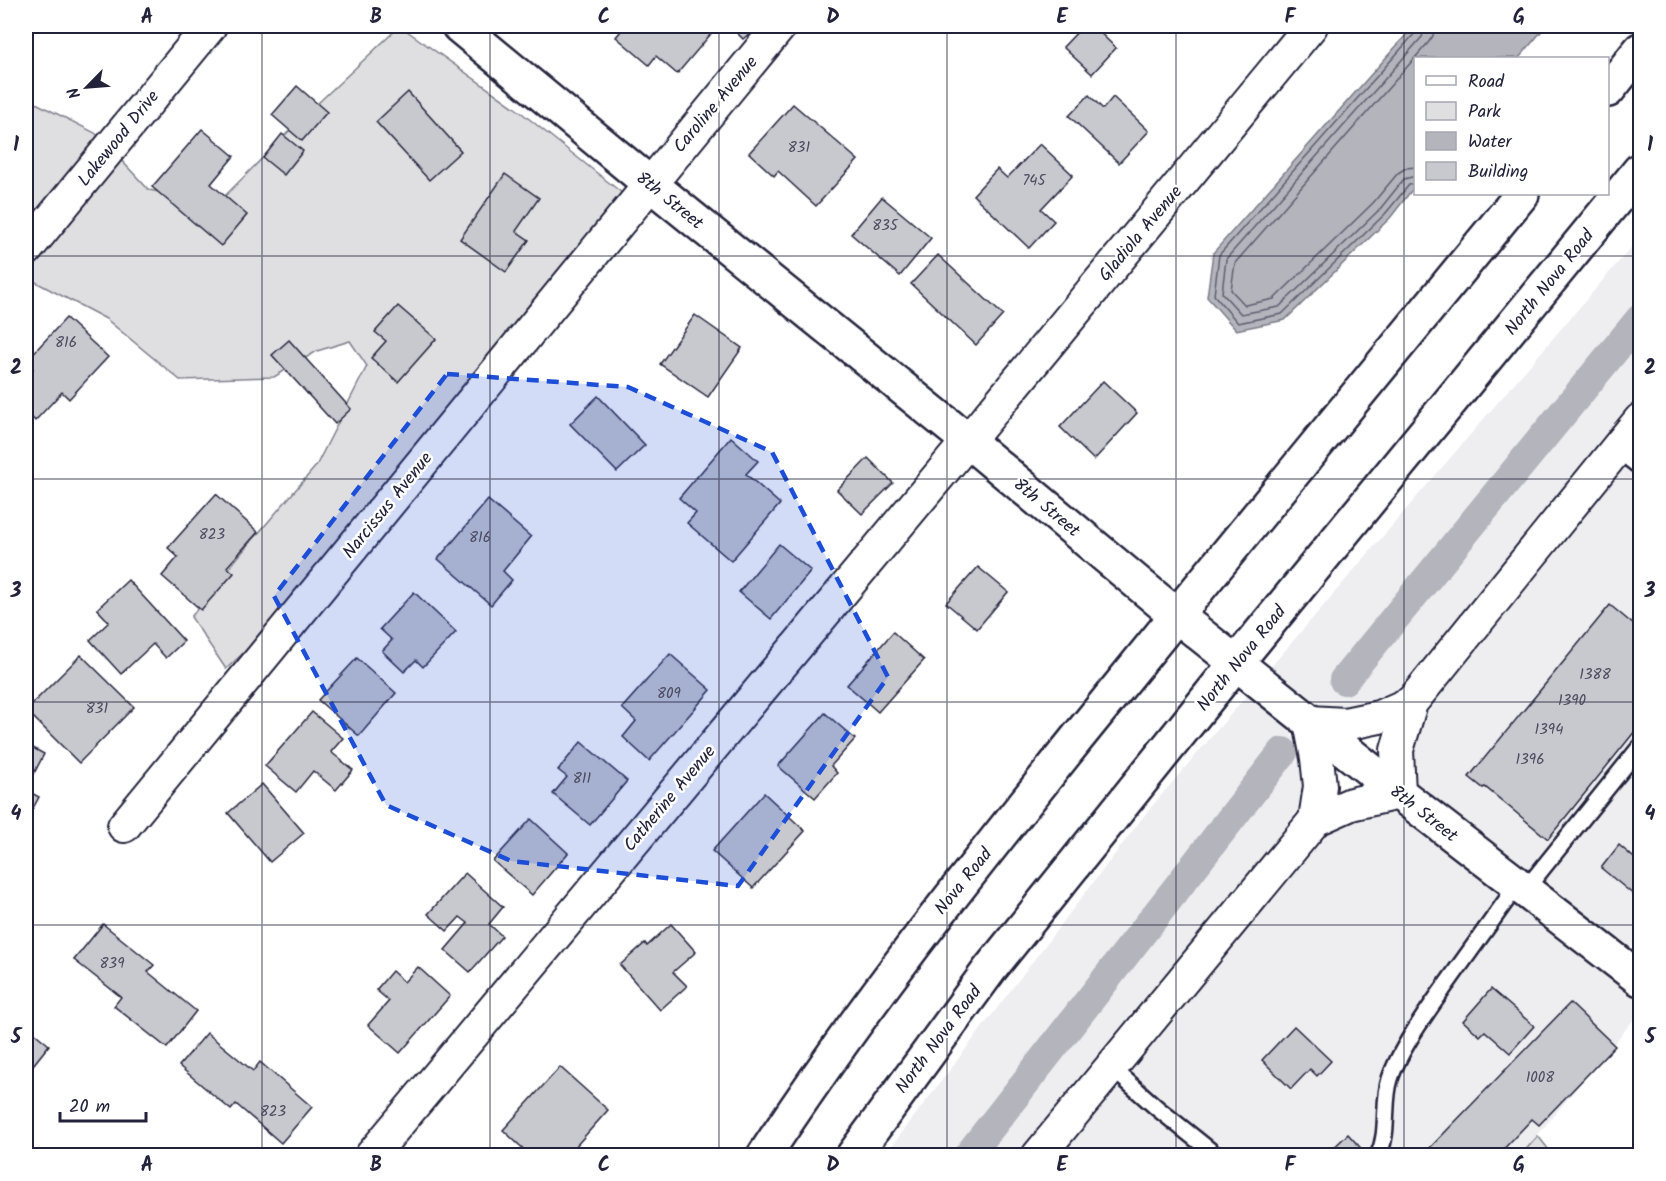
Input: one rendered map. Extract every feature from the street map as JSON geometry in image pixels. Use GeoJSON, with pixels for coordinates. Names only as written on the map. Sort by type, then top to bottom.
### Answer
{"type":"FeatureCollection","features":[{"type":"Feature","properties":{"kind":"main road","name":"8th Street"},"geometry":{"type":"LineString","coordinates":[[459,26],[968,441],[1176,615],[1399,793],[1521,887],[1638,971]]}},
{"type":"Feature","properties":{"kind":"main road"},"geometry":{"type":"LineString","coordinates":[[1609,89],[1641,50]]}},
{"type":"Feature","properties":{"kind":"main road","name":"North Nova Road"},"geometry":{"type":"LineString","coordinates":[[853,1155],[990,969],[1236,663],[1641,170]]}},
{"type":"Feature","properties":{"kind":"main road"},"geometry":{"type":"LineString","coordinates":[[1176,615],[1521,195]]}},
{"type":"Feature","properties":{"kind":"main road","name":"Nova Road"},"geometry":{"type":"LineString","coordinates":[[764,1155],[845,1036],[926,927],[1176,615]]}},
{"type":"Feature","properties":{"kind":"street","name":"Lakewood Drive"},"geometry":{"type":"LineString","coordinates":[[26,250],[210,26]]}},
{"type":"Feature","properties":{"kind":"street","name":"Caroline Avenue"},"geometry":{"type":"LineString","coordinates":[[650,183],[780,26]]}},
{"type":"Feature","properties":{"kind":"street","name":"Gladiola Avenue"},"geometry":{"type":"LineString","coordinates":[[968,441],[1311,26]]}},
{"type":"Feature","properties":{"kind":"street","name":"Narcissus Avenue"},"geometry":{"type":"LineString","coordinates":[[124,826],[650,183]]}},
{"type":"Feature","properties":{"kind":"street"},"geometry":{"type":"LineString","coordinates":[[1038,1155],[1315,820],[1351,804],[1399,793],[1397,750],[1411,704],[1629,458],[1641,420]]}},
{"type":"Feature","properties":{"kind":"street","name":"Catherine Avenue"},"geometry":{"type":"LineString","coordinates":[[371,1155],[968,441]]}},
{"type":"Feature","properties":{"kind":"street"},"geometry":{"type":"LineString","coordinates":[[1315,820],[1320,786],[1310,722],[1345,724],[1379,717],[1411,704]]}},
{"type":"Feature","properties":{"kind":"lane"},"geometry":{"type":"LineString","coordinates":[[1378,1155],[1382,1148],[1387,1121],[1390,1079],[1426,1013],[1521,887],[1641,747]]}},
{"type":"Feature","properties":{"kind":"lane"},"geometry":{"type":"LineString","coordinates":[[1111,1067],[1157,1108],[1217,1155]]}},
{"type":"Feature","properties":{"kind":"highlighted area"},"geometry":{"type":"Polygon","coordinates":[[[447,374],[628,387],[772,452],[888,677],[738,886],[511,861],[386,805],[274,596],[447,374]]]}},
{"type":"Feature","properties":{"kind":"shaded area"},"geometry":{"type":"Polygon","coordinates":[[[1640,237],[1640,396],[1405,687],[1400,686],[1397,693],[1375,703],[1345,709],[1324,708],[1322,704],[1315,706],[1269,669],[1640,237]]]}},
{"type":"Feature","properties":{"kind":"shaded area"},"geometry":{"type":"Polygon","coordinates":[[[1640,444],[1640,938],[1630,950],[1415,785],[1413,750],[1424,713],[1431,710],[1429,705],[1640,444]]]}},
{"type":"Feature","properties":{"kind":"shaded area"},"geometry":{"type":"Polygon","coordinates":[[[1248,694],[1293,729],[1292,737],[1296,737],[1301,761],[1303,787],[1300,811],[1294,814],[1296,819],[1019,1155],[884,1156],[1147,812],[1248,694]]]}},
{"type":"Feature","properties":{"kind":"shaded area"},"geometry":{"type":"Polygon","coordinates":[[[1393,810],[1640,1001],[1640,1012],[1521,1155],[1058,1156],[1322,835],[1328,835],[1330,830],[1355,818],[1393,810]]]}},
{"type":"Feature","properties":{"kind":"green space"},"geometry":{"type":"Polygon","coordinates":[[[400,26],[518,110],[622,193],[253,644],[226,669],[191,617],[238,557],[316,466],[367,366],[350,341],[317,351],[274,377],[180,380],[106,319],[26,277],[26,273],[120,159],[149,190],[218,203],[301,119],[400,26]]]}},
{"type":"Feature","properties":{"kind":"green space"},"geometry":{"type":"Polygon","coordinates":[[[26,98],[99,137],[26,226],[26,98]]]}},
{"type":"Feature","properties":{"kind":"green space"},"geometry":{"type":"Polygon","coordinates":[[[1538,1136],[1553,1155],[1521,1155],[1538,1136]]]}},
{"type":"Feature","properties":{"kind":"water"},"geometry":{"type":"Polygon","coordinates":[[[1414,26],[1546,26],[1520,57],[1414,57],[1414,187],[1390,218],[1285,320],[1236,330],[1207,297],[1213,253],[1414,26]]]}},
{"type":"Feature","properties":{"kind":"building"},"geometry":{"type":"Polygon","coordinates":[[[625,26],[713,26],[716,28],[677,74],[656,56],[649,65],[616,37],[625,26]]]}},
{"type":"Feature","properties":{"kind":"building"},"geometry":{"type":"Polygon","coordinates":[[[730,26],[758,26],[743,39],[730,26]]]}},
{"type":"Feature","properties":{"kind":"building"},"geometry":{"type":"Polygon","coordinates":[[[1083,26],[1093,26],[1116,48],[1092,74],[1063,47],[1083,26]]]}},
{"type":"Feature","properties":{"kind":"building"},"geometry":{"type":"Polygon","coordinates":[[[297,86],[327,112],[302,141],[272,115],[297,86]]]}},
{"type":"Feature","properties":{"kind":"building"},"geometry":{"type":"Polygon","coordinates":[[[408,92],[461,151],[429,180],[376,122],[408,92]]]}},
{"type":"Feature","properties":{"kind":"building"},"geometry":{"type":"Polygon","coordinates":[[[1089,95],[1103,109],[1113,97],[1149,131],[1119,163],[1069,116],[1089,95]]]}},
{"type":"Feature","properties":{"kind":"building"},"geometry":{"type":"Polygon","coordinates":[[[793,104],[858,160],[816,206],[778,171],[774,176],[749,153],[793,104]]]}},
{"type":"Feature","properties":{"kind":"building"},"geometry":{"type":"Polygon","coordinates":[[[202,129],[234,156],[211,184],[247,215],[221,246],[152,187],[202,129]]]}},
{"type":"Feature","properties":{"kind":"building"},"geometry":{"type":"Polygon","coordinates":[[[282,134],[303,151],[284,175],[263,158],[282,134]]]}},
{"type":"Feature","properties":{"kind":"building"},"geometry":{"type":"Polygon","coordinates":[[[1040,144],[1073,175],[1041,209],[1054,221],[1029,248],[973,195],[997,169],[1007,178],[1040,144]]]}},
{"type":"Feature","properties":{"kind":"building"},"geometry":{"type":"Polygon","coordinates":[[[505,174],[539,198],[516,231],[529,240],[506,272],[460,239],[505,174]]]}},
{"type":"Feature","properties":{"kind":"building"},"geometry":{"type":"Polygon","coordinates":[[[882,197],[931,238],[900,276],[851,234],[882,197]]]}},
{"type":"Feature","properties":{"kind":"building"},"geometry":{"type":"Polygon","coordinates":[[[938,255],[1003,315],[976,345],[911,284],[938,255]]]}},
{"type":"Feature","properties":{"kind":"building"},"geometry":{"type":"Polygon","coordinates":[[[398,306],[436,339],[398,382],[371,358],[386,341],[375,332],[398,306]]]}},
{"type":"Feature","properties":{"kind":"building"},"geometry":{"type":"Polygon","coordinates":[[[695,315],[742,348],[708,397],[660,364],[695,315]]]}},
{"type":"Feature","properties":{"kind":"building"},"geometry":{"type":"Polygon","coordinates":[[[66,318],[108,357],[69,399],[62,392],[35,421],[26,411],[26,378],[33,369],[26,361],[66,318]]]}},
{"type":"Feature","properties":{"kind":"building"},"geometry":{"type":"Polygon","coordinates":[[[289,340],[351,409],[335,424],[272,355],[289,340]]]}},
{"type":"Feature","properties":{"kind":"building"},"geometry":{"type":"Polygon","coordinates":[[[1103,381],[1137,413],[1094,460],[1060,427],[1103,381]]]}},
{"type":"Feature","properties":{"kind":"building"},"geometry":{"type":"Polygon","coordinates":[[[598,396],[645,445],[617,472],[570,424],[598,396]]]}},
{"type":"Feature","properties":{"kind":"building"},"geometry":{"type":"Polygon","coordinates":[[[731,437],[758,461],[746,474],[780,504],[731,561],[687,523],[696,513],[679,498],[731,437]]]}},
{"type":"Feature","properties":{"kind":"building"},"geometry":{"type":"Polygon","coordinates":[[[868,458],[893,483],[862,514],[837,490],[868,458]]]}},
{"type":"Feature","properties":{"kind":"building"},"geometry":{"type":"Polygon","coordinates":[[[216,494],[258,532],[227,567],[234,573],[201,610],[162,576],[178,557],[168,548],[216,494]]]}},
{"type":"Feature","properties":{"kind":"building"},"geometry":{"type":"Polygon","coordinates":[[[488,500],[531,537],[503,571],[512,580],[491,605],[438,559],[488,500]]]}},
{"type":"Feature","properties":{"kind":"building"},"geometry":{"type":"Polygon","coordinates":[[[779,544],[811,571],[771,619],[739,592],[779,544]]]}},
{"type":"Feature","properties":{"kind":"building"},"geometry":{"type":"Polygon","coordinates":[[[978,567],[1008,592],[977,629],[946,603],[978,567]]]}},
{"type":"Feature","properties":{"kind":"building"},"geometry":{"type":"Polygon","coordinates":[[[128,580],[184,641],[166,658],[153,644],[121,674],[90,640],[109,622],[97,609],[128,580]]]}},
{"type":"Feature","properties":{"kind":"building"},"geometry":{"type":"Polygon","coordinates":[[[414,592],[456,632],[423,667],[416,660],[404,672],[382,651],[392,640],[380,629],[414,592]]]}},
{"type":"Feature","properties":{"kind":"building"},"geometry":{"type":"Polygon","coordinates":[[[1610,605],[1640,630],[1640,725],[1548,839],[1485,787],[1483,788],[1469,777],[1610,605]]]}},
{"type":"Feature","properties":{"kind":"building"},"geometry":{"type":"Polygon","coordinates":[[[893,632],[924,660],[878,712],[847,685],[893,632]]]}},
{"type":"Feature","properties":{"kind":"building"},"geometry":{"type":"Polygon","coordinates":[[[670,654],[711,690],[649,761],[623,737],[636,721],[622,708],[670,654]]]}},
{"type":"Feature","properties":{"kind":"building"},"geometry":{"type":"Polygon","coordinates":[[[81,655],[134,707],[79,763],[26,710],[81,655]]]}},
{"type":"Feature","properties":{"kind":"building"},"geometry":{"type":"Polygon","coordinates":[[[357,658],[396,693],[359,736],[318,700],[357,658]]]}},
{"type":"Feature","properties":{"kind":"building"},"geometry":{"type":"Polygon","coordinates":[[[312,712],[343,738],[331,752],[353,770],[336,790],[313,771],[296,792],[265,766],[312,712]]]}},
{"type":"Feature","properties":{"kind":"building"},"geometry":{"type":"Polygon","coordinates":[[[825,713],[855,739],[831,766],[837,773],[815,798],[778,766],[825,713]]]}},
{"type":"Feature","properties":{"kind":"building"},"geometry":{"type":"Polygon","coordinates":[[[581,742],[627,781],[590,825],[553,794],[567,777],[558,770],[581,742]]]}},
{"type":"Feature","properties":{"kind":"building"},"geometry":{"type":"Polygon","coordinates":[[[26,744],[44,754],[26,789],[26,744]]]}},
{"type":"Feature","properties":{"kind":"building"},"geometry":{"type":"Polygon","coordinates":[[[262,784],[304,833],[270,862],[228,813],[262,784]]]}},
{"type":"Feature","properties":{"kind":"building"},"geometry":{"type":"Polygon","coordinates":[[[26,790],[39,797],[26,821],[26,790]]]}},
{"type":"Feature","properties":{"kind":"building"},"geometry":{"type":"Polygon","coordinates":[[[764,793],[805,831],[753,888],[712,851],[764,793]]]}},
{"type":"Feature","properties":{"kind":"building"},"geometry":{"type":"Polygon","coordinates":[[[531,819],[568,853],[532,895],[493,861],[531,819]]]}},
{"type":"Feature","properties":{"kind":"building"},"geometry":{"type":"Polygon","coordinates":[[[1619,845],[1640,863],[1640,900],[1601,868],[1619,845]]]}},
{"type":"Feature","properties":{"kind":"building"},"geometry":{"type":"Polygon","coordinates":[[[465,873],[503,907],[489,924],[502,936],[470,972],[445,950],[468,923],[460,917],[447,931],[428,914],[465,873]]]}},
{"type":"Feature","properties":{"kind":"building"},"geometry":{"type":"Polygon","coordinates":[[[103,924],[154,965],[148,972],[196,1011],[167,1048],[114,1006],[121,997],[74,960],[103,924]]]}},
{"type":"Feature","properties":{"kind":"building"},"geometry":{"type":"Polygon","coordinates":[[[671,924],[696,952],[673,972],[687,986],[660,1010],[620,965],[645,943],[647,946],[671,924]]]}},
{"type":"Feature","properties":{"kind":"building"},"geometry":{"type":"Polygon","coordinates":[[[418,967],[450,996],[400,1053],[368,1025],[389,1001],[376,990],[392,971],[404,982],[418,967]]]}},
{"type":"Feature","properties":{"kind":"building"},"geometry":{"type":"Polygon","coordinates":[[[1491,989],[1534,1026],[1510,1053],[1485,1031],[1480,1036],[1463,1021],[1491,989]]]}},
{"type":"Feature","properties":{"kind":"building"},"geometry":{"type":"Polygon","coordinates":[[[1570,1003],[1615,1046],[1539,1125],[1532,1119],[1497,1156],[1422,1156],[1570,1003]]]}},
{"type":"Feature","properties":{"kind":"building"},"geometry":{"type":"Polygon","coordinates":[[[26,1026],[49,1045],[26,1074],[26,1026]]]}},
{"type":"Feature","properties":{"kind":"building"},"geometry":{"type":"Polygon","coordinates":[[[1294,1026],[1331,1061],[1317,1076],[1310,1069],[1291,1089],[1262,1060],[1294,1026]]]}},
{"type":"Feature","properties":{"kind":"building"},"geometry":{"type":"Polygon","coordinates":[[[207,1033],[253,1071],[260,1062],[312,1107],[281,1143],[236,1104],[231,1110],[179,1066],[207,1033]]]}},
{"type":"Feature","properties":{"kind":"building"},"geometry":{"type":"Polygon","coordinates":[[[560,1067],[608,1110],[567,1156],[531,1156],[503,1130],[560,1067]]]}},
{"type":"Feature","properties":{"kind":"building"},"geometry":{"type":"Polygon","coordinates":[[[1348,1134],[1368,1156],[1325,1156],[1348,1134]]]}},
{"type":"Feature","properties":{"kind":"waterway"},"geometry":{"type":"LineString","coordinates":[[1344,680],[1640,319]]}},
{"type":"Feature","properties":{"kind":"waterway"},"geometry":{"type":"LineString","coordinates":[[968,1156],[1283,752]]}}]}
